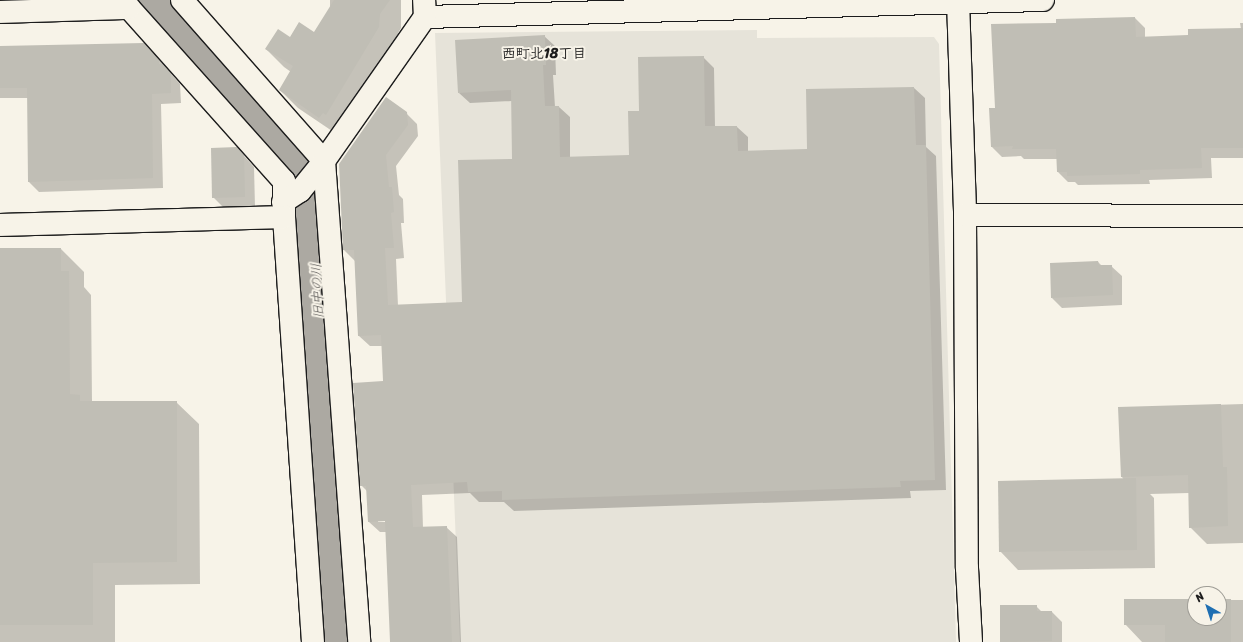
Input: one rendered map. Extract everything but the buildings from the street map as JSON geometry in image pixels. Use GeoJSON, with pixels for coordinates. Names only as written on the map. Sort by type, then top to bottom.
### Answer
{"type":"FeatureCollection","features":[{"type":"Feature","properties":{"kind":"street"},"geometry":{"type":"LineString","coordinates":[[182,0],[320,165],[359,642]]}},
{"type":"Feature","properties":{"kind":"street"},"geometry":{"type":"LineString","coordinates":[[0,225],[289,204],[320,165],[425,9],[1043,0]]}},
{"type":"Feature","properties":{"kind":"street"},"geometry":{"type":"LineString","coordinates":[[958,1],[965,215],[968,568],[971,642]]}},
{"type":"Feature","properties":{"kind":"street"},"geometry":{"type":"LineString","coordinates":[[0,12],[126,4],[284,181],[289,204],[313,642]]}},
{"type":"Feature","properties":{"kind":"street"},"geometry":{"type":"LineString","coordinates":[[965,215],[1243,216]]}},
{"type":"Feature","properties":{"kind":"shaded area"},"geometry":{"type":"Polygon","coordinates":[[[757,30],[757,38],[934,37],[939,44],[956,642],[460,642],[435,33],[757,30]]]}},
{"type":"Feature","properties":{"kind":"waterway","name":"旧中の川"},"geometry":{"type":"LineString","coordinates":[[149,0],[291,155],[314,201],[335,642]]}},
{"type":"Feature","properties":{"kind":"district","name":"西町北18丁目"},"geometry":{"type":"Point","coordinates":[544,54]}}]}
